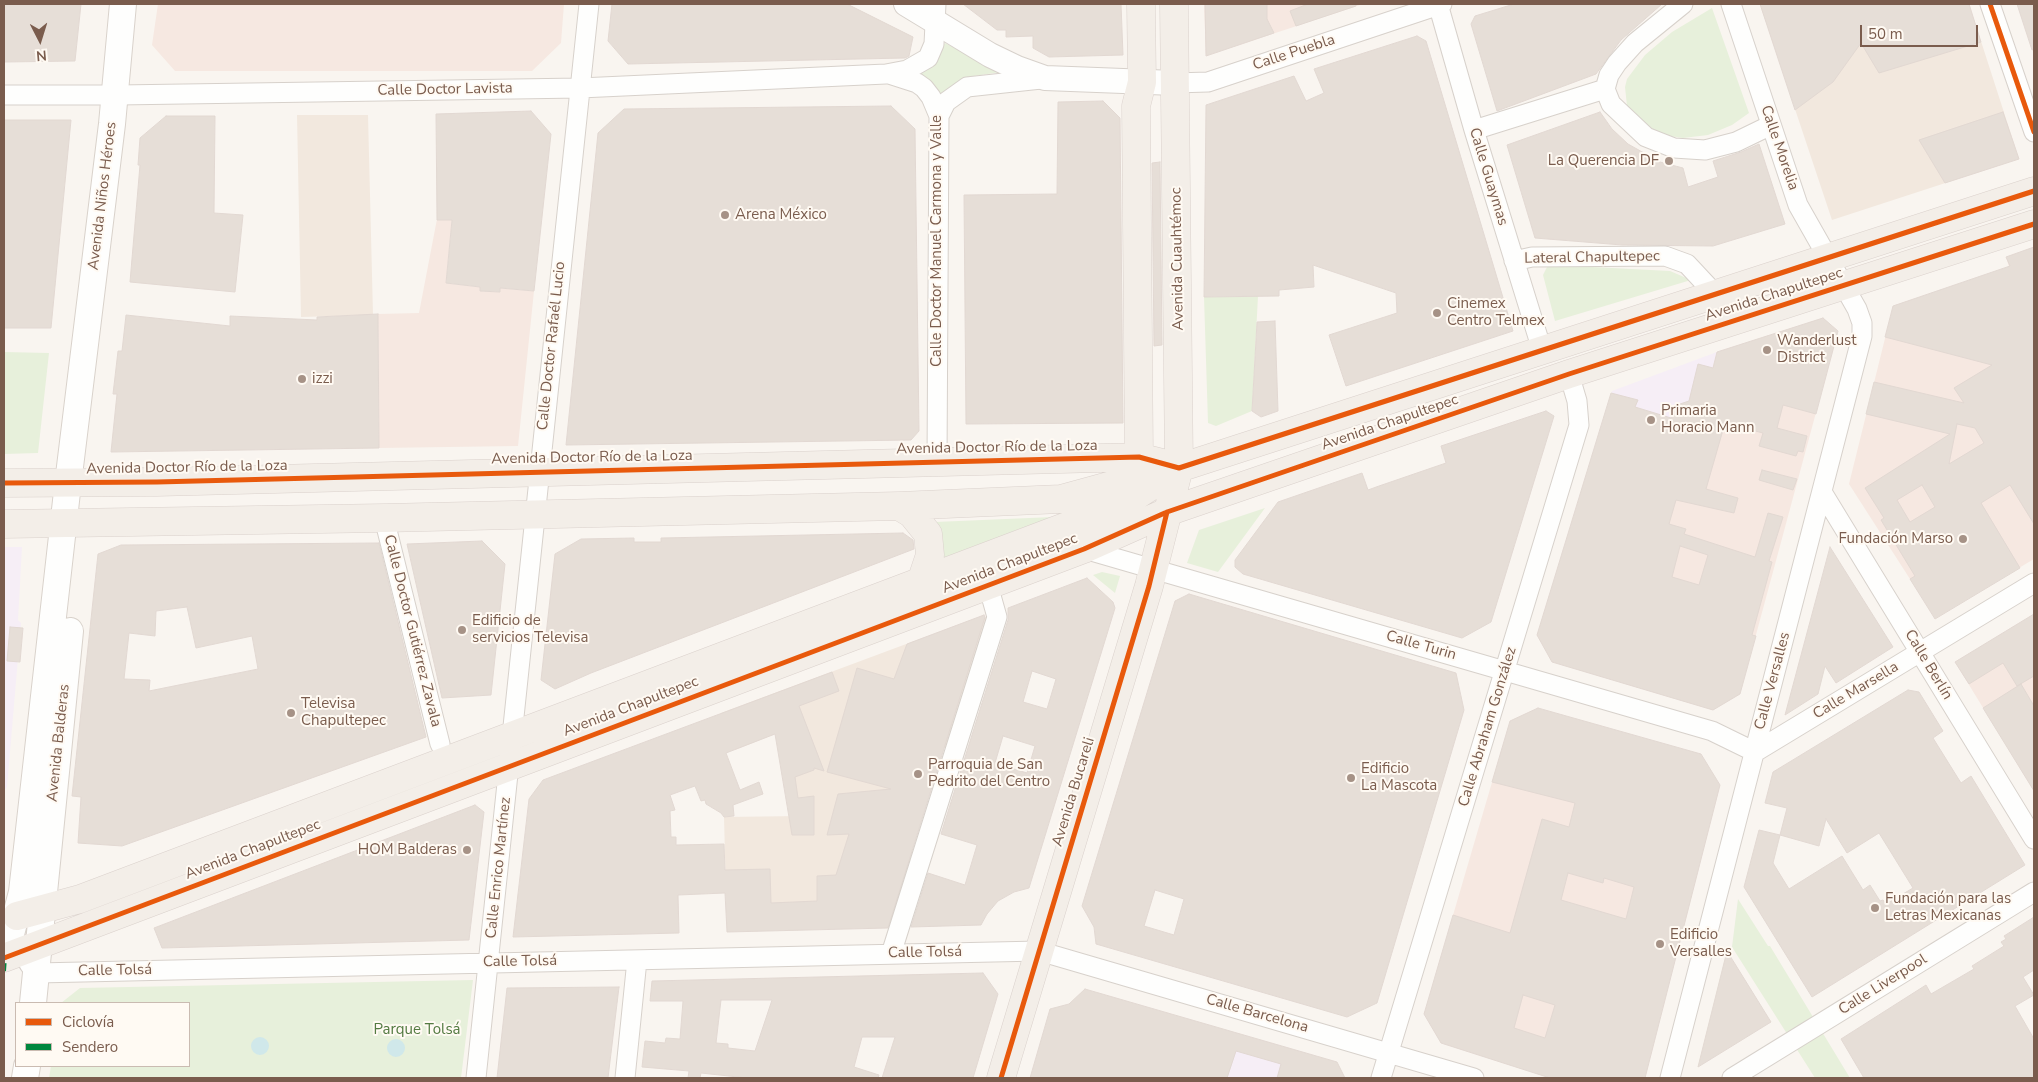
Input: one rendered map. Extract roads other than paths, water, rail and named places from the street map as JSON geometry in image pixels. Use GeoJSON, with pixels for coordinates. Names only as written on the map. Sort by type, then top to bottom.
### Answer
{"type":"FeatureCollection","features":[{"type":"Feature","properties":{"kind":"main road","name":"Avenida Niños Héroes"},"geometry":{"type":"LineString","coordinates":[[76,483],[81,387],[123,4]]}},
{"type":"Feature","properties":{"kind":"main road"},"geometry":{"type":"LineString","coordinates":[[1139,457],[1136,106],[1142,82],[1141,4]]}},
{"type":"Feature","properties":{"kind":"main road","name":"Avenida Cuauhtémoc"},"geometry":{"type":"LineString","coordinates":[[1167,512],[1179,468],[1174,4]]}},
{"type":"Feature","properties":{"kind":"main road","name":"Avenida Chapultepec"},"geometry":{"type":"LineString","coordinates":[[44,905],[80,899],[514,726],[924,573],[1120,506],[1179,468],[2034,191]]}},
{"type":"Feature","properties":{"kind":"main road","name":"Avenida Chapultepec"},"geometry":{"type":"LineString","coordinates":[[4,962],[40,943],[1084,549],[1167,512],[1569,374],[2034,224]]}},
{"type":"Feature","properties":{"kind":"main road","name":"Avenida Doctor Río de la Loza"},"geometry":{"type":"LineString","coordinates":[[4,483],[76,483],[1139,457],[1179,468]]}},
{"type":"Feature","properties":{"kind":"main road"},"geometry":{"type":"LineString","coordinates":[[4,524],[535,515],[900,506],[1061,499],[1179,468]]}},
{"type":"Feature","properties":{"kind":"main road","name":"Avenida Balderas"},"geometry":{"type":"LineString","coordinates":[[33,1002],[44,905],[76,483]]}},
{"type":"Feature","properties":{"kind":"main road"},"geometry":{"type":"LineString","coordinates":[[900,506],[912,514],[928,534],[931,546],[924,573]]}},
{"type":"Feature","properties":{"kind":"main road","name":"Avenida Bucareli"},"geometry":{"type":"LineString","coordinates":[[1001,1078],[1154,568],[1167,512]]}},
{"type":"Feature","properties":{"kind":"main road","name":"Avenida Balderas"},"geometry":{"type":"LineString","coordinates":[[4,962],[22,892],[72,524]]}},
{"type":"Feature","properties":{"kind":"main road","name":"Avenida Chapultepec"},"geometry":{"type":"LineString","coordinates":[[17,916],[44,905],[81,880],[440,744],[514,726]]}},
{"type":"Feature","properties":{"kind":"street","name":"Calle Doctor Rafaél Lucio"},"geometry":{"type":"LineString","coordinates":[[514,726],[589,4]]}},
{"type":"Feature","properties":{"kind":"street"},"geometry":{"type":"LineString","coordinates":[[906,4],[936,13],[990,54],[1017,68],[1045,78]]}},
{"type":"Feature","properties":{"kind":"street","name":"Calle Puebla"},"geometry":{"type":"LineString","coordinates":[[1142,82],[1208,82],[1439,4]]}},
{"type":"Feature","properties":{"kind":"street","name":"Calle Guaymas"},"geometry":{"type":"LineString","coordinates":[[1439,4],[1474,130],[1542,350]]}},
{"type":"Feature","properties":{"kind":"street"},"geometry":{"type":"LineString","coordinates":[[1683,4],[1633,45],[1609,75],[1605,89],[1611,104],[1642,134],[1674,148],[1705,150],[1736,142],[1772,126]]}},
{"type":"Feature","properties":{"kind":"street","name":"Calle Morelia"},"geometry":{"type":"LineString","coordinates":[[1730,4],[1798,205],[1843,286]]}},
{"type":"Feature","properties":{"kind":"street"},"geometry":{"type":"LineString","coordinates":[[1990,4],[2034,132]]}},
{"type":"Feature","properties":{"kind":"street"},"geometry":{"type":"LineString","coordinates":[[886,74],[907,70],[928,58],[934,44],[936,13]]}},
{"type":"Feature","properties":{"kind":"street","name":"Calle Doctor Lavista"},"geometry":{"type":"LineString","coordinates":[[4,95],[580,88],[886,74]]}},
{"type":"Feature","properties":{"kind":"street","name":"Calle Doctor Manuel Carmona y Valle"},"geometry":{"type":"LineString","coordinates":[[886,74],[917,83],[924,88],[932,97],[939,116],[937,462]]}},
{"type":"Feature","properties":{"kind":"street"},"geometry":{"type":"LineString","coordinates":[[939,116],[946,102],[967,87],[1045,78],[1142,82]]}},
{"type":"Feature","properties":{"kind":"street"},"geometry":{"type":"LineString","coordinates":[[1474,130],[1605,89]]}},
{"type":"Feature","properties":{"kind":"street","name":"Lateral Chapultepec"},"geometry":{"type":"LineString","coordinates":[[1514,261],[1532,257],[1665,256],[1687,264],[1715,294]]}},
{"type":"Feature","properties":{"kind":"street","name":"Calle Versalles"},"geometry":{"type":"LineString","coordinates":[[1670,1078],[1862,336],[1860,316],[1843,286]]}},
{"type":"Feature","properties":{"kind":"street","name":"Calle Abraham González"},"geometry":{"type":"LineString","coordinates":[[1381,1078],[1579,425],[1578,401],[1569,374]]}},
{"type":"Feature","properties":{"kind":"street","name":"Calle Berlín"},"geometry":{"type":"LineString","coordinates":[[1822,492],[2034,839]]}},
{"type":"Feature","properties":{"kind":"street","name":"Calle Doctor Gutiérrez Zavala"},"geometry":{"type":"LineString","coordinates":[[384,518],[440,744]]}},
{"type":"Feature","properties":{"kind":"street","name":"Calle Turin"},"geometry":{"type":"LineString","coordinates":[[1084,549],[1712,731],[1754,752]]}},
{"type":"Feature","properties":{"kind":"street","name":"Calle Marsella"},"geometry":{"type":"LineString","coordinates":[[1754,752],[2034,583]]}},
{"type":"Feature","properties":{"kind":"street"},"geometry":{"type":"LineString","coordinates":[[891,954],[997,617],[988,585]]}},
{"type":"Feature","properties":{"kind":"street","name":"Calle Enrico Martínez"},"geometry":{"type":"LineString","coordinates":[[476,1078],[514,726]]}},
{"type":"Feature","properties":{"kind":"street","name":"Calle Liverpool"},"geometry":{"type":"LineString","coordinates":[[1732,1078],[2034,892]]}},
{"type":"Feature","properties":{"kind":"street","name":"Calle Tolsá"},"geometry":{"type":"LineString","coordinates":[[37,973],[1040,951]]}},
{"type":"Feature","properties":{"kind":"street","name":"Calle Barcelona"},"geometry":{"type":"LineString","coordinates":[[1040,951],[1474,1078]]}},
{"type":"Feature","properties":{"kind":"street"},"geometry":{"type":"LineString","coordinates":[[625,1078],[637,960]]}},
{"type":"Feature","properties":{"kind":"street"},"geometry":{"type":"LineString","coordinates":[[4,962],[27,962],[37,973]]}},
{"type":"Feature","properties":{"kind":"water"},"geometry":{"type":"Polygon","coordinates":[[[260,1037],[266,1040],[269,1046],[266,1052],[260,1055],[254,1052],[251,1046],[254,1040],[260,1037]]]}},
{"type":"Feature","properties":{"kind":"water"},"geometry":{"type":"Polygon","coordinates":[[[396,1039],[402,1042],[405,1048],[402,1054],[396,1057],[390,1054],[387,1048],[390,1042],[396,1039]]]}},
{"type":"Feature","properties":{"kind":"place","name":"La Querencia DF"},"geometry":{"type":"Point","coordinates":[1669,161]}},
{"type":"Feature","properties":{"kind":"place","name":"Arena México"},"geometry":{"type":"Point","coordinates":[725,215]}},
{"type":"Feature","properties":{"kind":"place","name":"Cinemex Centro Telmex"},"geometry":{"type":"Point","coordinates":[1437,313]}},
{"type":"Feature","properties":{"kind":"place","name":"Wanderlust District"},"geometry":{"type":"Point","coordinates":[1767,350]}},
{"type":"Feature","properties":{"kind":"place","name":"izzi"},"geometry":{"type":"Point","coordinates":[302,379]}},
{"type":"Feature","properties":{"kind":"place","name":"Primaria Horacio Mann"},"geometry":{"type":"Point","coordinates":[1651,420]}},
{"type":"Feature","properties":{"kind":"place","name":"Fundación Marso"},"geometry":{"type":"Point","coordinates":[1963,539]}},
{"type":"Feature","properties":{"kind":"place","name":"Edificio de servicios Televisa"},"geometry":{"type":"Point","coordinates":[462,630]}},
{"type":"Feature","properties":{"kind":"place","name":"Televisa Chapultepec"},"geometry":{"type":"Point","coordinates":[291,713]}},
{"type":"Feature","properties":{"kind":"place","name":"Parroquia de San Pedrito del Centro"},"geometry":{"type":"Point","coordinates":[918,774]}},
{"type":"Feature","properties":{"kind":"place","name":"Edificio La Mascota"},"geometry":{"type":"Point","coordinates":[1351,778]}},
{"type":"Feature","properties":{"kind":"place","name":"HOM Balderas"},"geometry":{"type":"Point","coordinates":[467,850]}},
{"type":"Feature","properties":{"kind":"place","name":"Fundación para las Letras Mexicanas"},"geometry":{"type":"Point","coordinates":[1875,908]}},
{"type":"Feature","properties":{"kind":"place","name":"Edificio Versalles"},"geometry":{"type":"Point","coordinates":[1660,944]}},
{"type":"Feature","properties":{"kind":"park label","name":"Parque Tolsá"},"geometry":{"type":"Point","coordinates":[417,1030]}}]}
